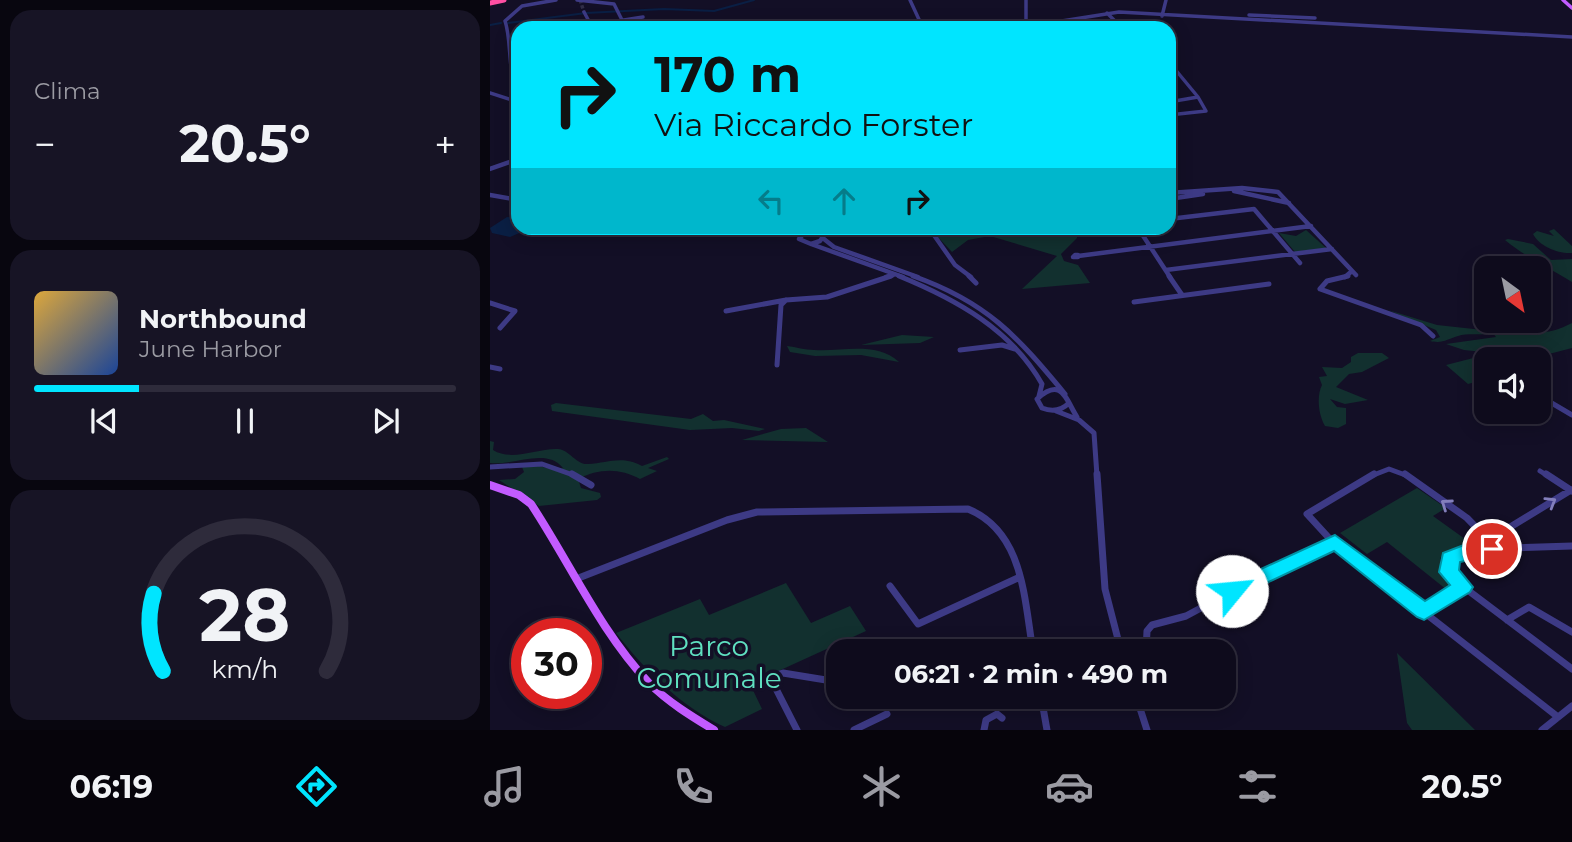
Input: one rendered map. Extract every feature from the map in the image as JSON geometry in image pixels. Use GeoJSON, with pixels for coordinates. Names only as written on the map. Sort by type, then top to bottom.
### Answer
{"type":"FeatureCollection","features":[{"type":"Feature","properties":{"kind":"highway"},"geometry":{"type":"LineString","coordinates":[[490,2],[496,0]]}},
{"type":"Feature","properties":{"kind":"highway"},"geometry":{"type":"LineString","coordinates":[[490,2],[504,0]]}},
{"type":"Feature","properties":{"kind":"main road"},"geometry":{"type":"LineString","coordinates":[[1565,0],[1572,5]]}},
{"type":"Feature","properties":{"kind":"main road"},"geometry":{"type":"LineString","coordinates":[[490,485],[515,493],[530,503],[621,653],[685,712],[714,730]]}},
{"type":"Feature","properties":{"kind":"street"},"geometry":{"type":"LineString","coordinates":[[511,35],[505,21],[519,7],[556,0]]}},
{"type":"Feature","properties":{"kind":"street"},"geometry":{"type":"LineString","coordinates":[[578,0],[614,4],[622,20]]}},
{"type":"Feature","properties":{"kind":"street"},"geometry":{"type":"LineString","coordinates":[[910,0],[920,21]]}},
{"type":"Feature","properties":{"kind":"street"},"geometry":{"type":"LineString","coordinates":[[1163,15],[1166,0]]}},
{"type":"Feature","properties":{"kind":"street"},"geometry":{"type":"LineString","coordinates":[[1026,4],[1019,6],[1026,21]]}},
{"type":"Feature","properties":{"kind":"street"},"geometry":{"type":"LineString","coordinates":[[1308,12],[1308,18]]}},
{"type":"Feature","properties":{"kind":"street"},"geometry":{"type":"LineString","coordinates":[[584,13],[589,21]]}},
{"type":"Feature","properties":{"kind":"street"},"geometry":{"type":"LineString","coordinates":[[1109,14],[1116,21]]}},
{"type":"Feature","properties":{"kind":"street"},"geometry":{"type":"LineString","coordinates":[[1064,21],[1109,14],[1308,18],[1337,25]]}},
{"type":"Feature","properties":{"kind":"street"},"geometry":{"type":"LineString","coordinates":[[616,21],[643,17]]}},
{"type":"Feature","properties":{"kind":"street"},"geometry":{"type":"LineString","coordinates":[[1249,18],[1571,40]]}},
{"type":"Feature","properties":{"kind":"street"},"geometry":{"type":"LineString","coordinates":[[1294,22],[1315,19]]}},
{"type":"Feature","properties":{"kind":"street"},"geometry":{"type":"LineString","coordinates":[[1176,68],[1206,111],[1176,114]]}},
{"type":"Feature","properties":{"kind":"street"},"geometry":{"type":"LineString","coordinates":[[490,93],[511,100]]}},
{"type":"Feature","properties":{"kind":"street"},"geometry":{"type":"LineString","coordinates":[[1176,101],[1198,97]]}},
{"type":"Feature","properties":{"kind":"street"},"geometry":{"type":"LineString","coordinates":[[490,169],[511,162]]}},
{"type":"Feature","properties":{"kind":"street"},"geometry":{"type":"LineString","coordinates":[[1176,192],[1235,188],[1280,193],[1354,273],[1327,281],[1320,289],[1421,325],[1433,336]]}},
{"type":"Feature","properties":{"kind":"street"},"geometry":{"type":"LineString","coordinates":[[1256,194],[1261,190]]}},
{"type":"Feature","properties":{"kind":"street"},"geometry":{"type":"LineString","coordinates":[[1176,198],[1223,191],[1256,194],[1292,205]]}},
{"type":"Feature","properties":{"kind":"street"},"geometry":{"type":"LineString","coordinates":[[490,195],[511,199]]}},
{"type":"Feature","properties":{"kind":"street"},"geometry":{"type":"LineString","coordinates":[[1176,218],[1254,209],[1300,264]]}},
{"type":"Feature","properties":{"kind":"street"},"geometry":{"type":"LineString","coordinates":[[1078,256],[1311,226]]}},
{"type":"Feature","properties":{"kind":"street"},"geometry":{"type":"LineString","coordinates":[[805,235],[799,238],[801,242],[895,275],[961,305],[1005,337],[1016,349],[1040,380],[1042,390],[1039,405],[1079,420],[1092,429],[1095,436],[1105,589],[1118,639]]}},
{"type":"Feature","properties":{"kind":"street"},"geometry":{"type":"LineString","coordinates":[[820,235],[834,247],[931,282],[981,308],[1019,338],[1065,394],[1079,420]]}},
{"type":"Feature","properties":{"kind":"street"},"geometry":{"type":"LineString","coordinates":[[811,244],[827,235]]}},
{"type":"Feature","properties":{"kind":"street"},"geometry":{"type":"LineString","coordinates":[[934,235],[957,267],[976,283]]}},
{"type":"Feature","properties":{"kind":"street"},"geometry":{"type":"LineString","coordinates":[[1143,235],[1182,295]]}},
{"type":"Feature","properties":{"kind":"street"},"geometry":{"type":"LineString","coordinates":[[1166,270],[1332,249]]}},
{"type":"Feature","properties":{"kind":"street"},"geometry":{"type":"LineString","coordinates":[[726,312],[786,300],[827,297],[880,278],[886,275],[885,272]]}},
{"type":"Feature","properties":{"kind":"street"},"geometry":{"type":"LineString","coordinates":[[880,278],[895,275]]}},
{"type":"Feature","properties":{"kind":"street"},"geometry":{"type":"LineString","coordinates":[[1134,302],[1269,284]]}},
{"type":"Feature","properties":{"kind":"street"},"geometry":{"type":"LineString","coordinates":[[777,365],[781,305],[786,300]]}},
{"type":"Feature","properties":{"kind":"street"},"geometry":{"type":"LineString","coordinates":[[490,303],[515,311],[500,328]]}},
{"type":"Feature","properties":{"kind":"street"},"geometry":{"type":"LineString","coordinates":[[1002,345],[1005,337]]}},
{"type":"Feature","properties":{"kind":"street"},"geometry":{"type":"LineString","coordinates":[[960,351],[1002,345],[1016,349]]}},
{"type":"Feature","properties":{"kind":"street"},"geometry":{"type":"LineString","coordinates":[[490,367],[500,369]]}},
{"type":"Feature","properties":{"kind":"street"},"geometry":{"type":"LineString","coordinates":[[1039,396],[1054,391],[1065,394]]}},
{"type":"Feature","properties":{"kind":"street"},"geometry":{"type":"LineString","coordinates":[[1056,411],[1069,403]]}},
{"type":"Feature","properties":{"kind":"street"},"geometry":{"type":"LineString","coordinates":[[1551,403],[1572,415]]}},
{"type":"Feature","properties":{"kind":"street"},"geometry":{"type":"LineString","coordinates":[[490,467],[529,462],[550,464],[566,469],[591,485]]}},
{"type":"Feature","properties":{"kind":"street"},"geometry":{"type":"LineString","coordinates":[[1496,548],[1481,528],[1406,476],[1387,468],[1307,512],[1310,521],[1335,542],[1558,717]]}},
{"type":"Feature","properties":{"kind":"street"},"geometry":{"type":"LineString","coordinates":[[1510,548],[1504,536],[1507,529],[1572,491],[1540,471]]}},
{"type":"Feature","properties":{"kind":"street"},"geometry":{"type":"LineString","coordinates":[[576,579],[727,520],[757,512],[964,509],[981,513],[1010,543],[1020,577],[1030,639]]}},
{"type":"Feature","properties":{"kind":"street"},"geometry":{"type":"LineString","coordinates":[[1147,639],[1147,631],[1152,625],[1188,615],[1282,565],[1335,542]]}},
{"type":"Feature","properties":{"kind":"street"},"geometry":{"type":"LineString","coordinates":[[1572,546],[1469,551],[1450,558],[1449,572],[1463,587],[1572,669]]}},
{"type":"Feature","properties":{"kind":"street"},"geometry":{"type":"LineString","coordinates":[[890,586],[918,624],[1020,577]]}},
{"type":"Feature","properties":{"kind":"street"},"geometry":{"type":"LineString","coordinates":[[1424,612],[1463,587]]}},
{"type":"Feature","properties":{"kind":"street"},"geometry":{"type":"LineString","coordinates":[[1507,620],[1524,608],[1532,608],[1572,632]]}},
{"type":"Feature","properties":{"kind":"street"},"geometry":{"type":"LineString","coordinates":[[797,730],[770,677],[783,673],[826,680]]}},
{"type":"Feature","properties":{"kind":"street"},"geometry":{"type":"LineString","coordinates":[[1542,730],[1572,706]]}},
{"type":"Feature","properties":{"kind":"street"},"geometry":{"type":"LineString","coordinates":[[1043,709],[1047,730]]}},
{"type":"Feature","properties":{"kind":"street"},"geometry":{"type":"LineString","coordinates":[[1140,709],[1146,730]]}},
{"type":"Feature","properties":{"kind":"street"},"geometry":{"type":"LineString","coordinates":[[854,730],[887,714]]}},
{"type":"Feature","properties":{"kind":"street"},"geometry":{"type":"LineString","coordinates":[[984,730],[986,720],[997,714],[1002,718]]}},
{"type":"Feature","properties":{"kind":"green space"},"geometry":{"type":"Polygon","coordinates":[[[1554,229],[1572,246],[1572,253],[1550,248],[1533,234],[1537,231],[1554,236],[1549,231],[1554,229]]]}},
{"type":"Feature","properties":{"kind":"green space"},"geometry":{"type":"Polygon","coordinates":[[[1306,230],[1326,248],[1295,252],[1279,233],[1296,236],[1306,230]]]}},
{"type":"Feature","properties":{"kind":"green space"},"geometry":{"type":"Polygon","coordinates":[[[936,235],[1077,235],[1061,254],[1064,261],[1078,265],[1090,283],[1022,289],[1057,256],[990,236],[968,240],[952,252],[936,235]]]}},
{"type":"Feature","properties":{"kind":"green space"},"geometry":{"type":"Polygon","coordinates":[[[1505,240],[1533,244],[1546,256],[1529,256],[1505,240]]]}},
{"type":"Feature","properties":{"kind":"green space"},"geometry":{"type":"Polygon","coordinates":[[[1572,259],[1572,282],[1551,269],[1551,260],[1572,259]]]}},
{"type":"Feature","properties":{"kind":"green space"},"geometry":{"type":"Polygon","coordinates":[[[1388,310],[1437,325],[1474,329],[1474,333],[1488,334],[1458,336],[1442,342],[1430,341],[1440,337],[1436,330],[1388,310]]]}},
{"type":"Feature","properties":{"kind":"green space"},"geometry":{"type":"Polygon","coordinates":[[[1572,323],[1572,348],[1551,353],[1551,347],[1474,347],[1474,351],[1446,344],[1496,337],[1493,333],[1551,333],[1572,323]]]}},
{"type":"Feature","properties":{"kind":"green space"},"geometry":{"type":"Polygon","coordinates":[[[902,335],[934,337],[920,343],[861,345],[902,335]]]}},
{"type":"Feature","properties":{"kind":"green space"},"geometry":{"type":"Polygon","coordinates":[[[787,346],[811,350],[869,350],[890,356],[899,362],[861,355],[815,356],[790,352],[787,346]]]}},
{"type":"Feature","properties":{"kind":"green space"},"geometry":{"type":"Polygon","coordinates":[[[1358,353],[1382,353],[1389,358],[1362,372],[1349,374],[1336,387],[1368,400],[1345,404],[1330,399],[1337,407],[1346,408],[1346,424],[1338,428],[1325,426],[1319,406],[1322,385],[1319,377],[1327,376],[1322,367],[1342,368],[1358,353]]]}},
{"type":"Feature","properties":{"kind":"green space"},"geometry":{"type":"Polygon","coordinates":[[[1474,358],[1474,382],[1468,384],[1446,365],[1474,358]]]}},
{"type":"Feature","properties":{"kind":"green space"},"geometry":{"type":"Polygon","coordinates":[[[556,403],[691,419],[703,414],[713,421],[724,420],[765,429],[690,430],[552,411],[551,405],[556,403]]]}},
{"type":"Feature","properties":{"kind":"green space"},"geometry":{"type":"Polygon","coordinates":[[[806,428],[828,442],[742,440],[781,429],[806,428]]]}},
{"type":"Feature","properties":{"kind":"green space"},"geometry":{"type":"Polygon","coordinates":[[[490,441],[494,442],[493,450],[508,455],[558,449],[584,464],[621,460],[642,466],[667,457],[669,459],[648,468],[657,471],[640,479],[609,471],[578,479],[581,488],[600,493],[601,497],[597,500],[539,506],[499,480],[515,479],[524,472],[522,467],[563,468],[556,462],[539,458],[490,463],[490,441]]]}},
{"type":"Feature","properties":{"kind":"green space"},"geometry":{"type":"Polygon","coordinates":[[[1417,488],[1446,508],[1433,516],[1472,544],[1454,549],[1440,558],[1440,570],[1453,585],[1447,590],[1387,542],[1367,554],[1340,533],[1417,488]]]}},
{"type":"Feature","properties":{"kind":"green space","name":"Parco Comunale"},"geometry":{"type":"Polygon","coordinates":[[[786,583],[811,623],[850,606],[866,631],[848,639],[826,639],[826,649],[750,684],[762,709],[725,727],[694,709],[665,686],[616,633],[700,599],[709,615],[786,583]]]}},
{"type":"Feature","properties":{"kind":"green space"},"geometry":{"type":"Polygon","coordinates":[[[1397,653],[1475,730],[1412,730],[1407,723],[1397,653]]]}},
{"type":"Feature","properties":{"kind":"water"},"geometry":{"type":"Polygon","coordinates":[[[507,217],[511,217],[511,235],[515,235],[510,237],[492,233],[490,228],[507,217]]]}},
{"type":"Feature","properties":{"kind":"waterway"},"geometry":{"type":"LineString","coordinates":[[524,21],[586,13],[664,9],[714,11],[754,0]]}},
{"type":"Feature","properties":{"kind":"waterway"},"geometry":{"type":"LineString","coordinates":[[490,25],[501,23]]}},
{"type":"Feature","properties":{"kind":"tunnel"},"geometry":{"type":"LineString","coordinates":[[580,0],[584,12]]}},
{"type":"Feature","properties":{"kind":"route"},"geometry":{"type":"LineString","coordinates":[[1232,591],[1285,563],[1335,542],[1424,612],[1463,587],[1449,572],[1447,567],[1450,558],[1469,551],[1492,549]]}}]}
